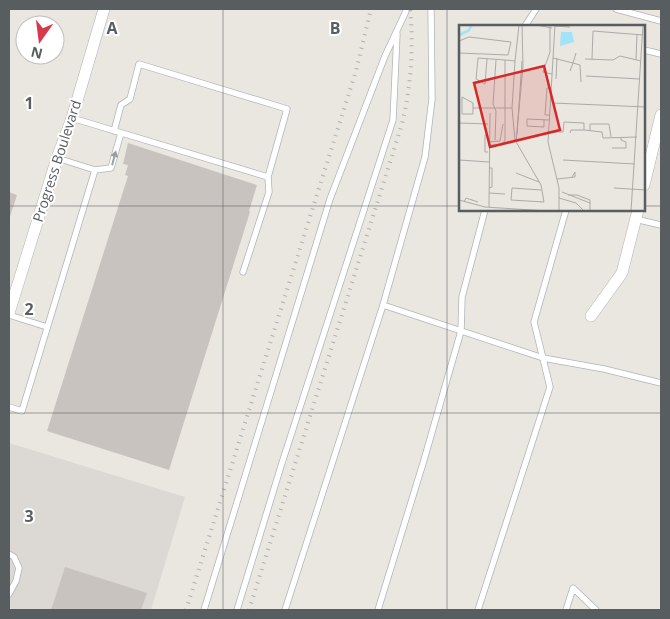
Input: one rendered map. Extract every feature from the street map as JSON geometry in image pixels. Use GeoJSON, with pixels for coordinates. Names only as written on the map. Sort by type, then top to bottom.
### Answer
{"type":"FeatureCollection","features":[{"type":"Feature","properties":{"kind":"street","name":"Progress Boulevard"},"geometry":{"type":"LineString","coordinates":[[9,314],[57,158],[72,118],[104,9]]}},
{"type":"Feature","properties":{"kind":"street"},"geometry":{"type":"LineString","coordinates":[[645,181],[661,115]]}},
{"type":"Feature","properties":{"kind":"street"},"geometry":{"type":"LineString","coordinates":[[592,316],[622,272],[636,214]]}},
{"type":"Feature","properties":{"kind":"lane"},"geometry":{"type":"LineString","coordinates":[[204,610],[330,199],[385,56],[407,9]]}},
{"type":"Feature","properties":{"kind":"lane"},"geometry":{"type":"LineString","coordinates":[[285,610],[383,306],[425,157],[432,99],[431,9]]}},
{"type":"Feature","properties":{"kind":"lane"},"geometry":{"type":"LineString","coordinates":[[526,25],[536,9]]}},
{"type":"Feature","properties":{"kind":"lane"},"geometry":{"type":"LineString","coordinates":[[616,9],[661,21]]}},
{"type":"Feature","properties":{"kind":"lane"},"geometry":{"type":"LineString","coordinates":[[237,610],[392,120],[397,30]]}},
{"type":"Feature","properties":{"kind":"lane"},"geometry":{"type":"LineString","coordinates":[[645,50],[661,54]]}},
{"type":"Feature","properties":{"kind":"lane"},"geometry":{"type":"LineString","coordinates":[[57,158],[95,170],[111,168],[121,105],[130,98],[139,64],[287,109],[268,177],[268,192],[243,272]]}},
{"type":"Feature","properties":{"kind":"lane"},"geometry":{"type":"LineString","coordinates":[[72,118],[268,177]]}},
{"type":"Feature","properties":{"kind":"lane"},"geometry":{"type":"LineString","coordinates":[[9,407],[22,411],[95,170]]}},
{"type":"Feature","properties":{"kind":"lane"},"geometry":{"type":"LineString","coordinates":[[378,610],[461,331],[462,297],[485,211]]}},
{"type":"Feature","properties":{"kind":"lane"},"geometry":{"type":"LineString","coordinates":[[478,610],[550,387],[534,322],[566,211]]}},
{"type":"Feature","properties":{"kind":"lane"},"geometry":{"type":"LineString","coordinates":[[636,214],[661,225]]}},
{"type":"Feature","properties":{"kind":"lane"},"geometry":{"type":"LineString","coordinates":[[383,306],[543,358],[604,369],[661,383]]}},
{"type":"Feature","properties":{"kind":"lane"},"geometry":{"type":"LineString","coordinates":[[9,314],[47,327]]}},
{"type":"Feature","properties":{"kind":"lane"},"geometry":{"type":"LineString","coordinates":[[9,554],[14,557],[19,568],[16,581],[9,594]]}},
{"type":"Feature","properties":{"kind":"lane"},"geometry":{"type":"LineString","coordinates":[[566,610],[573,588],[596,610]]}},
{"type":"Feature","properties":{"kind":"shaded area"},"geometry":{"type":"Polygon","coordinates":[[[9,443],[185,497],[151,610],[9,610],[9,443]]]}},
{"type":"Feature","properties":{"kind":"building"},"geometry":{"type":"Polygon","coordinates":[[[128,143],[257,185],[169,470],[47,431],[128,176],[125,175],[128,165],[123,164],[128,143]]]}},
{"type":"Feature","properties":{"kind":"building"},"geometry":{"type":"Polygon","coordinates":[[[9,192],[17,195],[9,220],[9,192]]]}},
{"type":"Feature","properties":{"kind":"building"},"geometry":{"type":"Polygon","coordinates":[[[65,567],[147,593],[141,610],[51,610],[65,567]]]}},
{"type":"Feature","properties":{"kind":"railway"},"geometry":{"type":"LineString","coordinates":[[186,610],[356,71],[371,9]]}},
{"type":"Feature","properties":{"kind":"railway"},"geometry":{"type":"LineString","coordinates":[[249,610],[402,124],[411,66],[410,9]]}}]}
